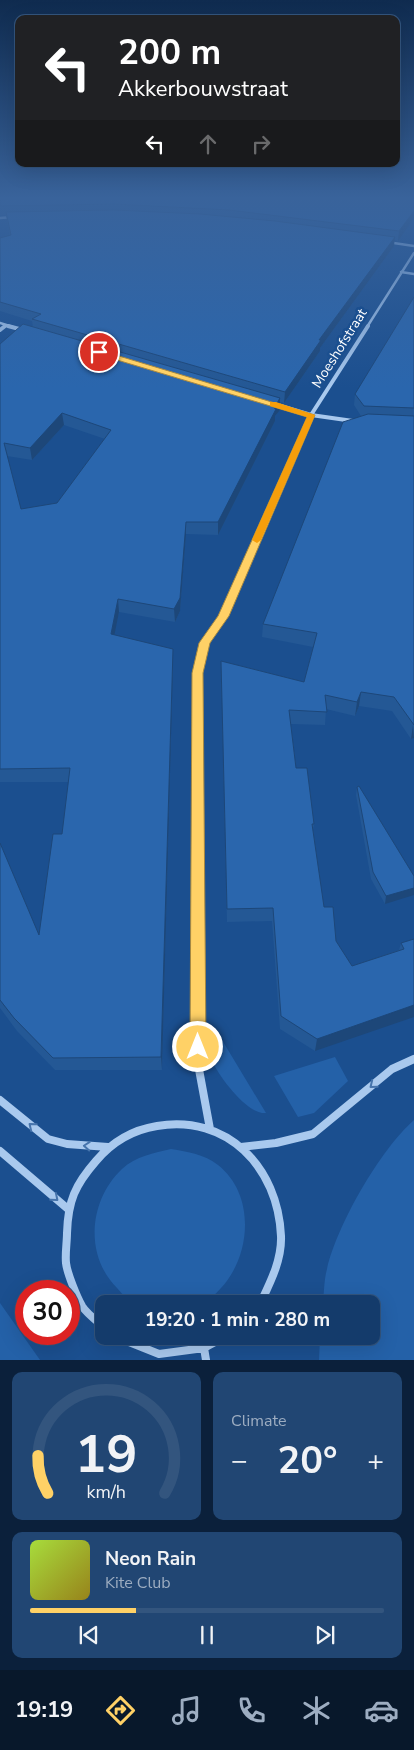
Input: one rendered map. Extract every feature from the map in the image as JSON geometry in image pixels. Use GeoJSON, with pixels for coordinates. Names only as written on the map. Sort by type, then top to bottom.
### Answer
{"type":"FeatureCollection","features":[{"type":"Feature","properties":{"kind":"street","name":"Moeshofstraat"},"geometry":{"type":"LineString","coordinates":[[210,1128],[198,1064],[198,673],[205,642],[223,616],[311,415],[409,260]]}},
{"type":"Feature","properties":{"kind":"street"},"geometry":{"type":"LineString","coordinates":[[401,272],[414,274]]}},
{"type":"Feature","properties":{"kind":"street"},"geometry":{"type":"LineString","coordinates":[[0,323],[25,330]]}},
{"type":"Feature","properties":{"kind":"street"},"geometry":{"type":"LineString","coordinates":[[0,330],[6,325]]}},
{"type":"Feature","properties":{"kind":"street"},"geometry":{"type":"LineString","coordinates":[[267,402],[311,415],[355,421]]}},
{"type":"Feature","properties":{"kind":"street"},"geometry":{"type":"LineString","coordinates":[[241,1146],[276,1143],[313,1134],[392,1069],[414,1059]]}},
{"type":"Feature","properties":{"kind":"street"},"geometry":{"type":"LineString","coordinates":[[0,1100],[48,1139],[67,1144],[108,1148]]}},
{"type":"Feature","properties":{"kind":"street"},"geometry":{"type":"LineString","coordinates":[[95,1318],[83,1307],[66,1264],[68,1209],[82,1177],[108,1148],[140,1130],[175,1123],[210,1128],[241,1146],[263,1172],[276,1202],[281,1237],[275,1272],[264,1295]]}},
{"type":"Feature","properties":{"kind":"street"},"geometry":{"type":"LineString","coordinates":[[0,1151],[68,1209]]}},
{"type":"Feature","properties":{"kind":"street"},"geometry":{"type":"LineString","coordinates":[[136,1345],[159,1354],[204,1348],[210,1345]]}},
{"type":"Feature","properties":{"kind":"street"},"geometry":{"type":"LineString","coordinates":[[204,1348],[206,1360]]}},
{"type":"Feature","properties":{"kind":"shaded area"},"geometry":{"type":"Polygon","coordinates":[[[207,1030],[216,1030],[266,1113],[251,1108],[242,1101],[221,1076],[212,1061],[208,1046],[207,1030]]]}},
{"type":"Feature","properties":{"kind":"shaded area"},"geometry":{"type":"Polygon","coordinates":[[[335,1057],[348,1081],[314,1113],[298,1117],[274,1076],[335,1057]]]}},
{"type":"Feature","properties":{"kind":"shaded area"},"geometry":{"type":"Polygon","coordinates":[[[414,1120],[414,1360],[319,1360],[320,1345],[380,1345],[380,1295],[324,1295],[325,1282],[332,1251],[350,1210],[374,1169],[401,1133],[414,1120]]]}},
{"type":"Feature","properties":{"kind":"shaded area"},"geometry":{"type":"Polygon","coordinates":[[[171,1149],[207,1158],[218,1165],[239,1192],[244,1209],[245,1226],[239,1260],[231,1275],[214,1295],[124,1295],[106,1275],[99,1260],[95,1244],[95,1228],[97,1212],[103,1196],[111,1182],[122,1169],[139,1158],[171,1149]]]}},
{"type":"Feature","properties":{"kind":"shaded area"},"geometry":{"type":"Polygon","coordinates":[[[0,1303],[15,1324],[15,1345],[29,1345],[40,1360],[0,1360],[0,1303]]]}},
{"type":"Feature","properties":{"kind":"building"},"geometry":{"type":"Polygon","coordinates":[[[0,260],[378,260],[319,340],[321,340],[285,392],[32,319],[41,314],[0,302],[0,260]]]}},
{"type":"Feature","properties":{"kind":"building"},"geometry":{"type":"Polygon","coordinates":[[[414,297],[414,408],[364,406],[355,394],[414,297]]]}},
{"type":"Feature","properties":{"kind":"building"},"geometry":{"type":"Polygon","coordinates":[[[23,324],[280,398],[218,522],[186,522],[180,598],[174,609],[118,599],[111,634],[173,649],[161,1057],[53,1058],[14,1018],[0,1000],[0,843],[39,935],[53,834],[62,834],[70,768],[0,769],[0,344],[23,324]],[[62,413],[30,448],[4,443],[21,509],[57,503],[111,430],[62,413]]]}},
{"type":"Feature","properties":{"kind":"building"},"geometry":{"type":"Polygon","coordinates":[[[368,414],[414,416],[414,725],[394,697],[361,692],[357,702],[325,695],[327,712],[289,710],[296,768],[307,768],[314,824],[312,824],[324,907],[333,907],[336,941],[352,966],[404,949],[401,943],[414,939],[414,1005],[317,1039],[281,1016],[273,908],[227,909],[221,661],[304,682],[317,633],[263,624],[343,422],[368,414]]]}},
{"type":"Feature","properties":{"kind":"building"},"geometry":{"type":"Polygon","coordinates":[[[359,786],[414,876],[414,888],[386,896],[373,872],[357,787],[359,786]]]}},
{"type":"Feature","properties":{"kind":"slow traffic"},"geometry":{"type":"LineString","coordinates":[[257,540],[311,415],[273,404]]}},
{"type":"Feature","properties":{"kind":"route"},"geometry":{"type":"LineString","coordinates":[[99,352],[311,415],[223,616],[204,643],[198,673],[198,1047]]}}]}
